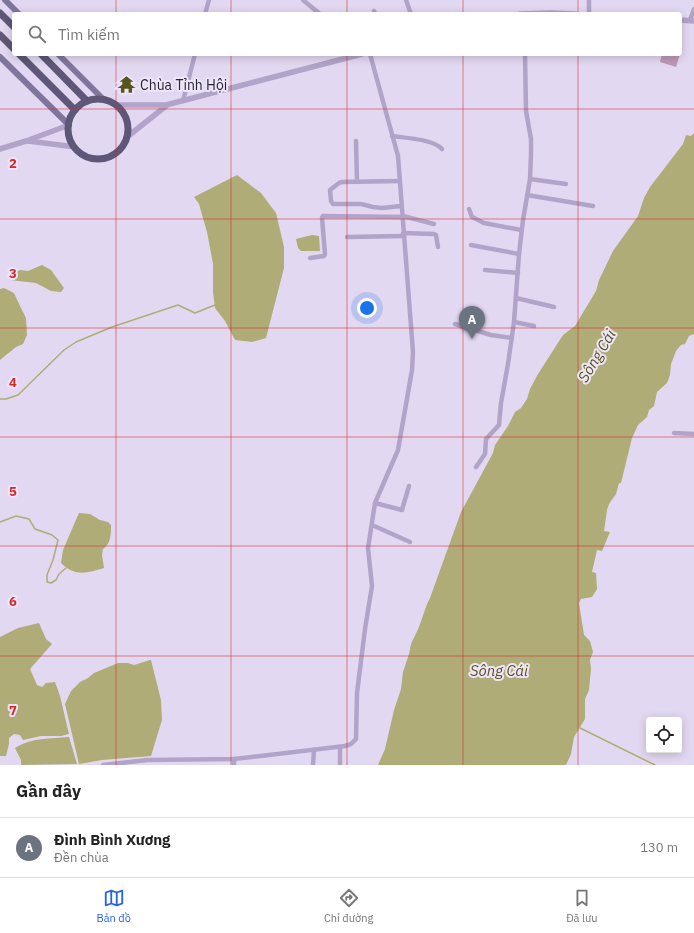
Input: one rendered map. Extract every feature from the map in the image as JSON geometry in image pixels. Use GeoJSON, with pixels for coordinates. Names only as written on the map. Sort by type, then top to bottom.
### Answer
{"type":"FeatureCollection","features":[{"type":"Feature","properties":{"kind":"main road"},"geometry":{"type":"LineString","coordinates":[[5,0],[17,12]]}},
{"type":"Feature","properties":{"kind":"main road"},"geometry":{"type":"LineString","coordinates":[[0,13],[12,25]]}},
{"type":"Feature","properties":{"kind":"main road"},"geometry":{"type":"LineString","coordinates":[[0,35],[12,47]]}},
{"type":"Feature","properties":{"kind":"main road"},"geometry":{"type":"LineString","coordinates":[[21,56],[75,110]]}},
{"type":"Feature","properties":{"kind":"main road"},"geometry":{"type":"LineString","coordinates":[[43,56],[88,101]]}},
{"type":"Feature","properties":{"kind":"main road"},"geometry":{"type":"LineString","coordinates":[[60,56],[104,100]]}},
{"type":"Feature","properties":{"kind":"main road"},"geometry":{"type":"LineString","coordinates":[[0,57],[69,125]]}},
{"type":"Feature","properties":{"kind":"main road"},"geometry":{"type":"LineString","coordinates":[[98,99],[108,100],[117,105],[124,112],[128,122],[127,137],[120,149],[112,155],[103,158],[93,158],[84,155],[75,147],[71,140],[68,131],[69,121],[75,110],[80,105],[88,101],[98,99]]}},
{"type":"Feature","properties":{"kind":"street"},"geometry":{"type":"LineString","coordinates":[[206,12],[209,0]]}},
{"type":"Feature","properties":{"kind":"street"},"geometry":{"type":"LineString","coordinates":[[303,0],[318,12]]}},
{"type":"Feature","properties":{"kind":"street"},"geometry":{"type":"LineString","coordinates":[[406,0],[410,12]]}},
{"type":"Feature","properties":{"kind":"street"},"geometry":{"type":"LineString","coordinates":[[589,0],[589,12]]}},
{"type":"Feature","properties":{"kind":"street"},"geometry":{"type":"LineString","coordinates":[[682,20],[692,21],[694,9]]}},
{"type":"Feature","properties":{"kind":"street"},"geometry":{"type":"LineString","coordinates":[[183,101],[194,56]]}},
{"type":"Feature","properties":{"kind":"street"},"geometry":{"type":"LineString","coordinates":[[117,105],[166,105],[350,56]]}},
{"type":"Feature","properties":{"kind":"street"},"geometry":{"type":"LineString","coordinates":[[103,765],[151,760],[234,759],[340,747],[352,744],[356,739],[358,688],[372,586],[368,548],[376,503],[398,450],[412,370],[413,352],[398,156],[371,56]]}},
{"type":"Feature","properties":{"kind":"street"},"geometry":{"type":"LineString","coordinates":[[476,467],[485,454],[486,439],[500,425],[501,403],[514,322],[521,230],[530,179],[531,144],[526,111],[525,56]]}},
{"type":"Feature","properties":{"kind":"street"},"geometry":{"type":"LineString","coordinates":[[127,137],[166,105]]}},
{"type":"Feature","properties":{"kind":"street"},"geometry":{"type":"LineString","coordinates":[[0,149],[69,125]]}},
{"type":"Feature","properties":{"kind":"street"},"geometry":{"type":"LineString","coordinates":[[392,136],[436,144],[442,149]]}},
{"type":"Feature","properties":{"kind":"street"},"geometry":{"type":"LineString","coordinates":[[26,141],[75,147]]}},
{"type":"Feature","properties":{"kind":"street"},"geometry":{"type":"LineString","coordinates":[[356,141],[357,182]]}},
{"type":"Feature","properties":{"kind":"street"},"geometry":{"type":"LineString","coordinates":[[530,179],[566,184]]}},
{"type":"Feature","properties":{"kind":"street"},"geometry":{"type":"LineString","coordinates":[[400,181],[342,182],[332,188],[330,194],[333,204],[360,204],[373,207],[390,208],[401,206]]}},
{"type":"Feature","properties":{"kind":"street"},"geometry":{"type":"LineString","coordinates":[[527,195],[593,206]]}},
{"type":"Feature","properties":{"kind":"street"},"geometry":{"type":"LineString","coordinates":[[469,209],[472,217],[484,222],[521,230]]}},
{"type":"Feature","properties":{"kind":"street"},"geometry":{"type":"LineString","coordinates":[[310,258],[324,256],[325,254],[323,216],[403,216],[434,224]]}},
{"type":"Feature","properties":{"kind":"street"},"geometry":{"type":"LineString","coordinates":[[347,237],[434,234],[436,235],[438,247]]}},
{"type":"Feature","properties":{"kind":"street"},"geometry":{"type":"LineString","coordinates":[[471,245],[519,254]]}},
{"type":"Feature","properties":{"kind":"street"},"geometry":{"type":"LineString","coordinates":[[485,270],[518,273]]}},
{"type":"Feature","properties":{"kind":"street"},"geometry":{"type":"LineString","coordinates":[[516,298],[554,307]]}},
{"type":"Feature","properties":{"kind":"street"},"geometry":{"type":"LineString","coordinates":[[514,322],[534,326]]}},
{"type":"Feature","properties":{"kind":"street"},"geometry":{"type":"LineString","coordinates":[[455,324],[491,335],[512,338]]}},
{"type":"Feature","properties":{"kind":"street"},"geometry":{"type":"LineString","coordinates":[[674,433],[694,434]]}},
{"type":"Feature","properties":{"kind":"street"},"geometry":{"type":"LineString","coordinates":[[376,503],[402,510],[409,486]]}},
{"type":"Feature","properties":{"kind":"street"},"geometry":{"type":"LineString","coordinates":[[372,525],[410,542]]}},
{"type":"Feature","properties":{"kind":"street"},"geometry":{"type":"LineString","coordinates":[[340,747],[340,765]]}},
{"type":"Feature","properties":{"kind":"street"},"geometry":{"type":"LineString","coordinates":[[313,765],[314,750]]}},
{"type":"Feature","properties":{"kind":"street"},"geometry":{"type":"LineString","coordinates":[[234,759],[234,765]]}},
{"type":"Feature","properties":{"kind":"shaded area"},"geometry":{"type":"Polygon","coordinates":[[[662,56],[679,56],[676,67],[660,62],[662,56]]]}},
{"type":"Feature","properties":{"kind":"water","name":"Sông Cái"},"geometry":{"type":"Polygon","coordinates":[[[694,133],[694,334],[689,336],[685,344],[681,345],[676,351],[671,364],[670,375],[667,383],[657,392],[654,406],[649,410],[647,417],[638,425],[632,438],[621,483],[619,483],[616,494],[607,510],[604,531],[610,532],[602,551],[597,550],[592,572],[596,573],[597,589],[592,597],[581,599],[579,603],[584,635],[590,641],[593,652],[590,660],[591,669],[589,690],[585,699],[585,719],[574,737],[571,754],[566,765],[378,765],[385,749],[411,644],[430,598],[461,512],[493,453],[495,445],[508,426],[515,412],[521,408],[527,399],[530,389],[538,374],[563,335],[575,326],[596,291],[599,280],[613,251],[638,216],[644,198],[650,187],[683,144],[686,135],[691,136],[694,133]]]}},
{"type":"Feature","properties":{"kind":"water"},"geometry":{"type":"Polygon","coordinates":[[[237,175],[261,193],[276,213],[284,247],[284,268],[266,338],[252,342],[235,340],[225,321],[215,308],[213,293],[213,264],[207,232],[199,204],[194,197],[237,175]]]}},
{"type":"Feature","properties":{"kind":"water"},"geometry":{"type":"Polygon","coordinates":[[[312,235],[319,236],[320,251],[301,251],[298,248],[296,239],[312,235]]]}},
{"type":"Feature","properties":{"kind":"water"},"geometry":{"type":"Polygon","coordinates":[[[42,265],[51,270],[64,288],[61,292],[51,291],[36,283],[10,280],[8,276],[20,270],[28,271],[42,265]]]}},
{"type":"Feature","properties":{"kind":"water"},"geometry":{"type":"Polygon","coordinates":[[[4,288],[14,293],[26,318],[27,335],[23,344],[16,347],[0,360],[0,289],[4,288]]]}},
{"type":"Feature","properties":{"kind":"water"},"geometry":{"type":"Polygon","coordinates":[[[79,513],[90,514],[100,520],[108,522],[111,525],[110,538],[108,544],[103,549],[102,555],[104,568],[81,573],[71,570],[61,563],[63,550],[79,513]]]}},
{"type":"Feature","properties":{"kind":"water"},"geometry":{"type":"Polygon","coordinates":[[[39,623],[46,639],[52,644],[30,669],[37,685],[42,687],[46,683],[55,682],[69,734],[61,736],[41,736],[23,740],[20,735],[14,734],[9,738],[6,756],[0,756],[0,637],[18,628],[39,623]]]}},
{"type":"Feature","properties":{"kind":"water"},"geometry":{"type":"Polygon","coordinates":[[[151,660],[161,700],[162,720],[151,756],[102,760],[79,764],[65,704],[71,691],[80,682],[94,673],[118,663],[128,663],[134,665],[151,660]]]}},
{"type":"Feature","properties":{"kind":"water"},"geometry":{"type":"Polygon","coordinates":[[[69,737],[77,764],[21,765],[21,760],[15,748],[21,744],[48,738],[69,737]]]}},
{"type":"Feature","properties":{"kind":"waterway"},"geometry":{"type":"LineString","coordinates":[[0,399],[6,399],[18,395],[64,350],[76,342],[112,327],[178,305],[195,313],[215,305]]}},
{"type":"Feature","properties":{"kind":"waterway"},"geometry":{"type":"LineString","coordinates":[[0,522],[16,516],[29,519],[35,529],[52,535],[58,540],[53,560],[47,575],[47,582],[51,583],[56,580],[59,574],[66,568]]}},
{"type":"Feature","properties":{"kind":"waterway"},"geometry":{"type":"LineString","coordinates":[[580,728],[655,765]]}},
{"type":"Feature","properties":{"kind":"place","name":"Chùa Tỉnh Hội"},"geometry":{"type":"Point","coordinates":[127,85]}},
{"type":"Feature","properties":{"kind":"place","name":"Đình Bình Xương"},"geometry":{"type":"Point","coordinates":[472,339]}}]}
